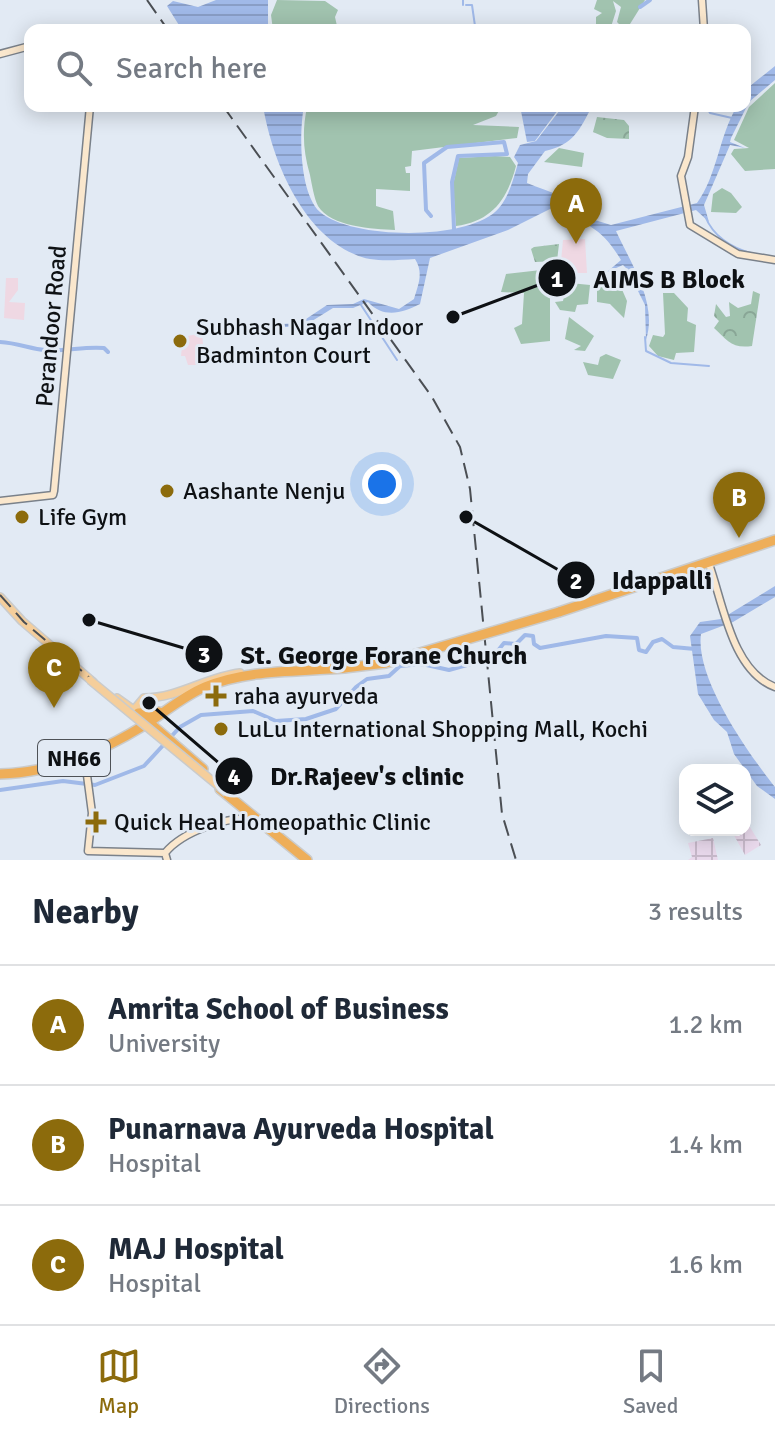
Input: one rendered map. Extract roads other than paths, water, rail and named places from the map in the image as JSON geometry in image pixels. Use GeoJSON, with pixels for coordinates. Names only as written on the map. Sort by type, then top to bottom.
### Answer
{"type":"FeatureCollection","features":[{"type":"Feature","properties":{"kind":"highway","name":"NH66"},"geometry":{"type":"LineString","coordinates":[[160,713],[194,689],[217,680],[266,672],[386,663],[559,612],[775,540]]}},
{"type":"Feature","properties":{"kind":"highway","name":"NH66"},"geometry":{"type":"LineString","coordinates":[[0,772],[41,770],[74,760],[222,680],[266,672]]}},
{"type":"Feature","properties":{"kind":"highway","name":"NH66"},"geometry":{"type":"LineString","coordinates":[[0,772],[84,754],[142,723]]}},
{"type":"Feature","properties":{"kind":"highway"},"geometry":{"type":"LineString","coordinates":[[142,723],[307,859]]}},
{"type":"Feature","properties":{"kind":"highway"},"geometry":{"type":"LineString","coordinates":[[228,792],[247,815],[262,823],[307,859]]}},
{"type":"Feature","properties":{"kind":"main road"},"geometry":{"type":"LineString","coordinates":[[702,0],[704,24]]}},
{"type":"Feature","properties":{"kind":"main road"},"geometry":{"type":"LineString","coordinates":[[0,54],[24,48]]}},
{"type":"Feature","properties":{"kind":"main road","name":"Perandoor Road"},"geometry":{"type":"LineString","coordinates":[[0,501],[53,495],[89,112]]}},
{"type":"Feature","properties":{"kind":"main road"},"geometry":{"type":"LineString","coordinates":[[694,112],[688,157],[681,176],[693,229],[738,254],[775,260]]}},
{"type":"Feature","properties":{"kind":"main road"},"geometry":{"type":"LineString","coordinates":[[709,564],[744,663],[775,687]]}},
{"type":"Feature","properties":{"kind":"main road"},"geometry":{"type":"LineString","coordinates":[[0,595],[56,649],[142,723]]}},
{"type":"Feature","properties":{"kind":"main road"},"geometry":{"type":"LineString","coordinates":[[91,679],[228,792]]}},
{"type":"Feature","properties":{"kind":"main road"},"geometry":{"type":"LineString","coordinates":[[142,723],[144,698],[174,696],[201,682],[217,680]]}},
{"type":"Feature","properties":{"kind":"main road"},"geometry":{"type":"LineString","coordinates":[[85,760],[91,794],[88,851],[166,857],[190,834],[247,815]]}},
{"type":"Feature","properties":{"kind":"water"},"geometry":{"type":"Polygon","coordinates":[[[216,0],[268,0],[268,24],[178,24],[167,6],[173,1],[198,7],[216,0]]]}},
{"type":"Feature","properties":{"kind":"water"},"geometry":{"type":"Polygon","coordinates":[[[775,66],[775,80],[751,100],[751,85],[775,66]]]}},
{"type":"Feature","properties":{"kind":"water"},"geometry":{"type":"Polygon","coordinates":[[[264,112],[303,112],[301,146],[304,177],[313,203],[320,212],[358,228],[411,233],[464,226],[485,219],[499,208],[508,193],[518,163],[514,157],[520,145],[536,141],[558,112],[589,112],[569,140],[545,151],[528,174],[527,183],[566,200],[585,217],[611,225],[697,203],[709,181],[734,112],[744,112],[730,142],[745,148],[730,145],[704,205],[709,222],[696,210],[616,231],[646,298],[649,326],[646,340],[645,305],[627,269],[623,265],[607,272],[621,260],[614,249],[592,228],[554,207],[508,230],[430,258],[420,304],[406,310],[386,312],[368,302],[353,308],[333,308],[304,326],[228,330],[228,327],[300,323],[327,305],[353,304],[364,299],[399,309],[414,299],[419,279],[415,259],[361,257],[335,243],[319,229],[304,211],[282,170],[264,112]]]}},
{"type":"Feature","properties":{"kind":"water"},"geometry":{"type":"Polygon","coordinates":[[[521,112],[557,112],[535,141],[527,142],[521,112]]]}},
{"type":"Feature","properties":{"kind":"water"},"geometry":{"type":"Polygon","coordinates":[[[775,586],[775,597],[733,622],[701,634],[701,652],[715,693],[738,735],[775,787],[775,799],[757,786],[751,778],[751,764],[741,764],[734,754],[727,732],[714,720],[698,694],[690,636],[700,622],[721,619],[775,586]]]}},
{"type":"Feature","properties":{"kind":"waterway"},"geometry":{"type":"LineString","coordinates":[[463,0],[463,5]]}},
{"type":"Feature","properties":{"kind":"waterway"},"geometry":{"type":"LineString","coordinates":[[640,7],[650,0]]}},
{"type":"Feature","properties":{"kind":"waterway"},"geometry":{"type":"LineString","coordinates":[[466,5],[472,5],[475,24]]}},
{"type":"Feature","properties":{"kind":"waterway"},"geometry":{"type":"LineString","coordinates":[[709,112],[732,118]]}},
{"type":"Feature","properties":{"kind":"waterway"},"geometry":{"type":"LineString","coordinates":[[431,216],[426,210],[424,163],[447,147],[504,142],[507,154],[458,156],[452,182],[454,229]]}},
{"type":"Feature","properties":{"kind":"waterway"},"geometry":{"type":"LineString","coordinates":[[705,216],[713,230],[724,240],[751,253]]}},
{"type":"Feature","properties":{"kind":"waterway"},"geometry":{"type":"LineString","coordinates":[[361,305],[397,360]]}},
{"type":"Feature","properties":{"kind":"waterway"},"geometry":{"type":"LineString","coordinates":[[645,337],[646,351],[671,363],[709,366]]}},
{"type":"Feature","properties":{"kind":"waterway"},"geometry":{"type":"LineString","coordinates":[[0,342],[45,350],[104,348],[108,352]]}},
{"type":"Feature","properties":{"kind":"waterway"},"geometry":{"type":"LineString","coordinates":[[0,790],[63,781],[95,785],[144,766],[180,727],[201,715],[253,711],[276,721],[306,719],[336,709],[367,679],[389,676],[400,666],[422,664],[449,670],[492,658],[504,643],[516,644],[525,635],[533,636],[534,644],[540,648],[606,636],[637,638],[639,650],[646,652],[653,642],[662,639],[673,647],[695,649]]}},
{"type":"Feature","properties":{"kind":"railway"},"geometry":{"type":"LineString","coordinates":[[147,0],[164,24]]}},
{"type":"Feature","properties":{"kind":"railway"},"geometry":{"type":"LineString","coordinates":[[227,112],[432,397],[460,447],[470,489],[502,814],[516,860]]}},
{"type":"Feature","properties":{"kind":"railway"},"geometry":{"type":"LineString","coordinates":[[0,595],[24,622],[163,740]]}},
{"type":"Feature","properties":{"kind":"place","name":"Amrita School of Business"},"geometry":{"type":"Point","coordinates":[576,244]}},
{"type":"Feature","properties":{"kind":"place","name":"AIMS B Block"},"geometry":{"type":"Point","coordinates":[453,317]}},
{"type":"Feature","properties":{"kind":"place","name":"Subhash Nagar Indoor Badminton Court"},"geometry":{"type":"Point","coordinates":[180,341]}},
{"type":"Feature","properties":{"kind":"place","name":"Aashante Nenju"},"geometry":{"type":"Point","coordinates":[167,491]}},
{"type":"Feature","properties":{"kind":"place","name":"Life Gym"},"geometry":{"type":"Point","coordinates":[22,517]}},
{"type":"Feature","properties":{"kind":"place","name":"Idappalli"},"geometry":{"type":"Point","coordinates":[466,517]}},
{"type":"Feature","properties":{"kind":"place","name":"Punarnava Ayurveda Hospital"},"geometry":{"type":"Point","coordinates":[739,538]}},
{"type":"Feature","properties":{"kind":"place","name":"St. George Forane Church"},"geometry":{"type":"Point","coordinates":[89,620]}},
{"type":"Feature","properties":{"kind":"place","name":"raha ayurveda"},"geometry":{"type":"Point","coordinates":[216,696]}},
{"type":"Feature","properties":{"kind":"place","name":"Dr.Rajeev's clinic"},"geometry":{"type":"Point","coordinates":[149,703]}},
{"type":"Feature","properties":{"kind":"place","name":"MAJ Hospital"},"geometry":{"type":"Point","coordinates":[54,708]}},
{"type":"Feature","properties":{"kind":"place","name":"LuLu International Shopping Mall, Kochi"},"geometry":{"type":"Point","coordinates":[221,729]}},
{"type":"Feature","properties":{"kind":"place","name":"Quick Heal Homeopathic Clinic"},"geometry":{"type":"Point","coordinates":[96,822]}}]}
